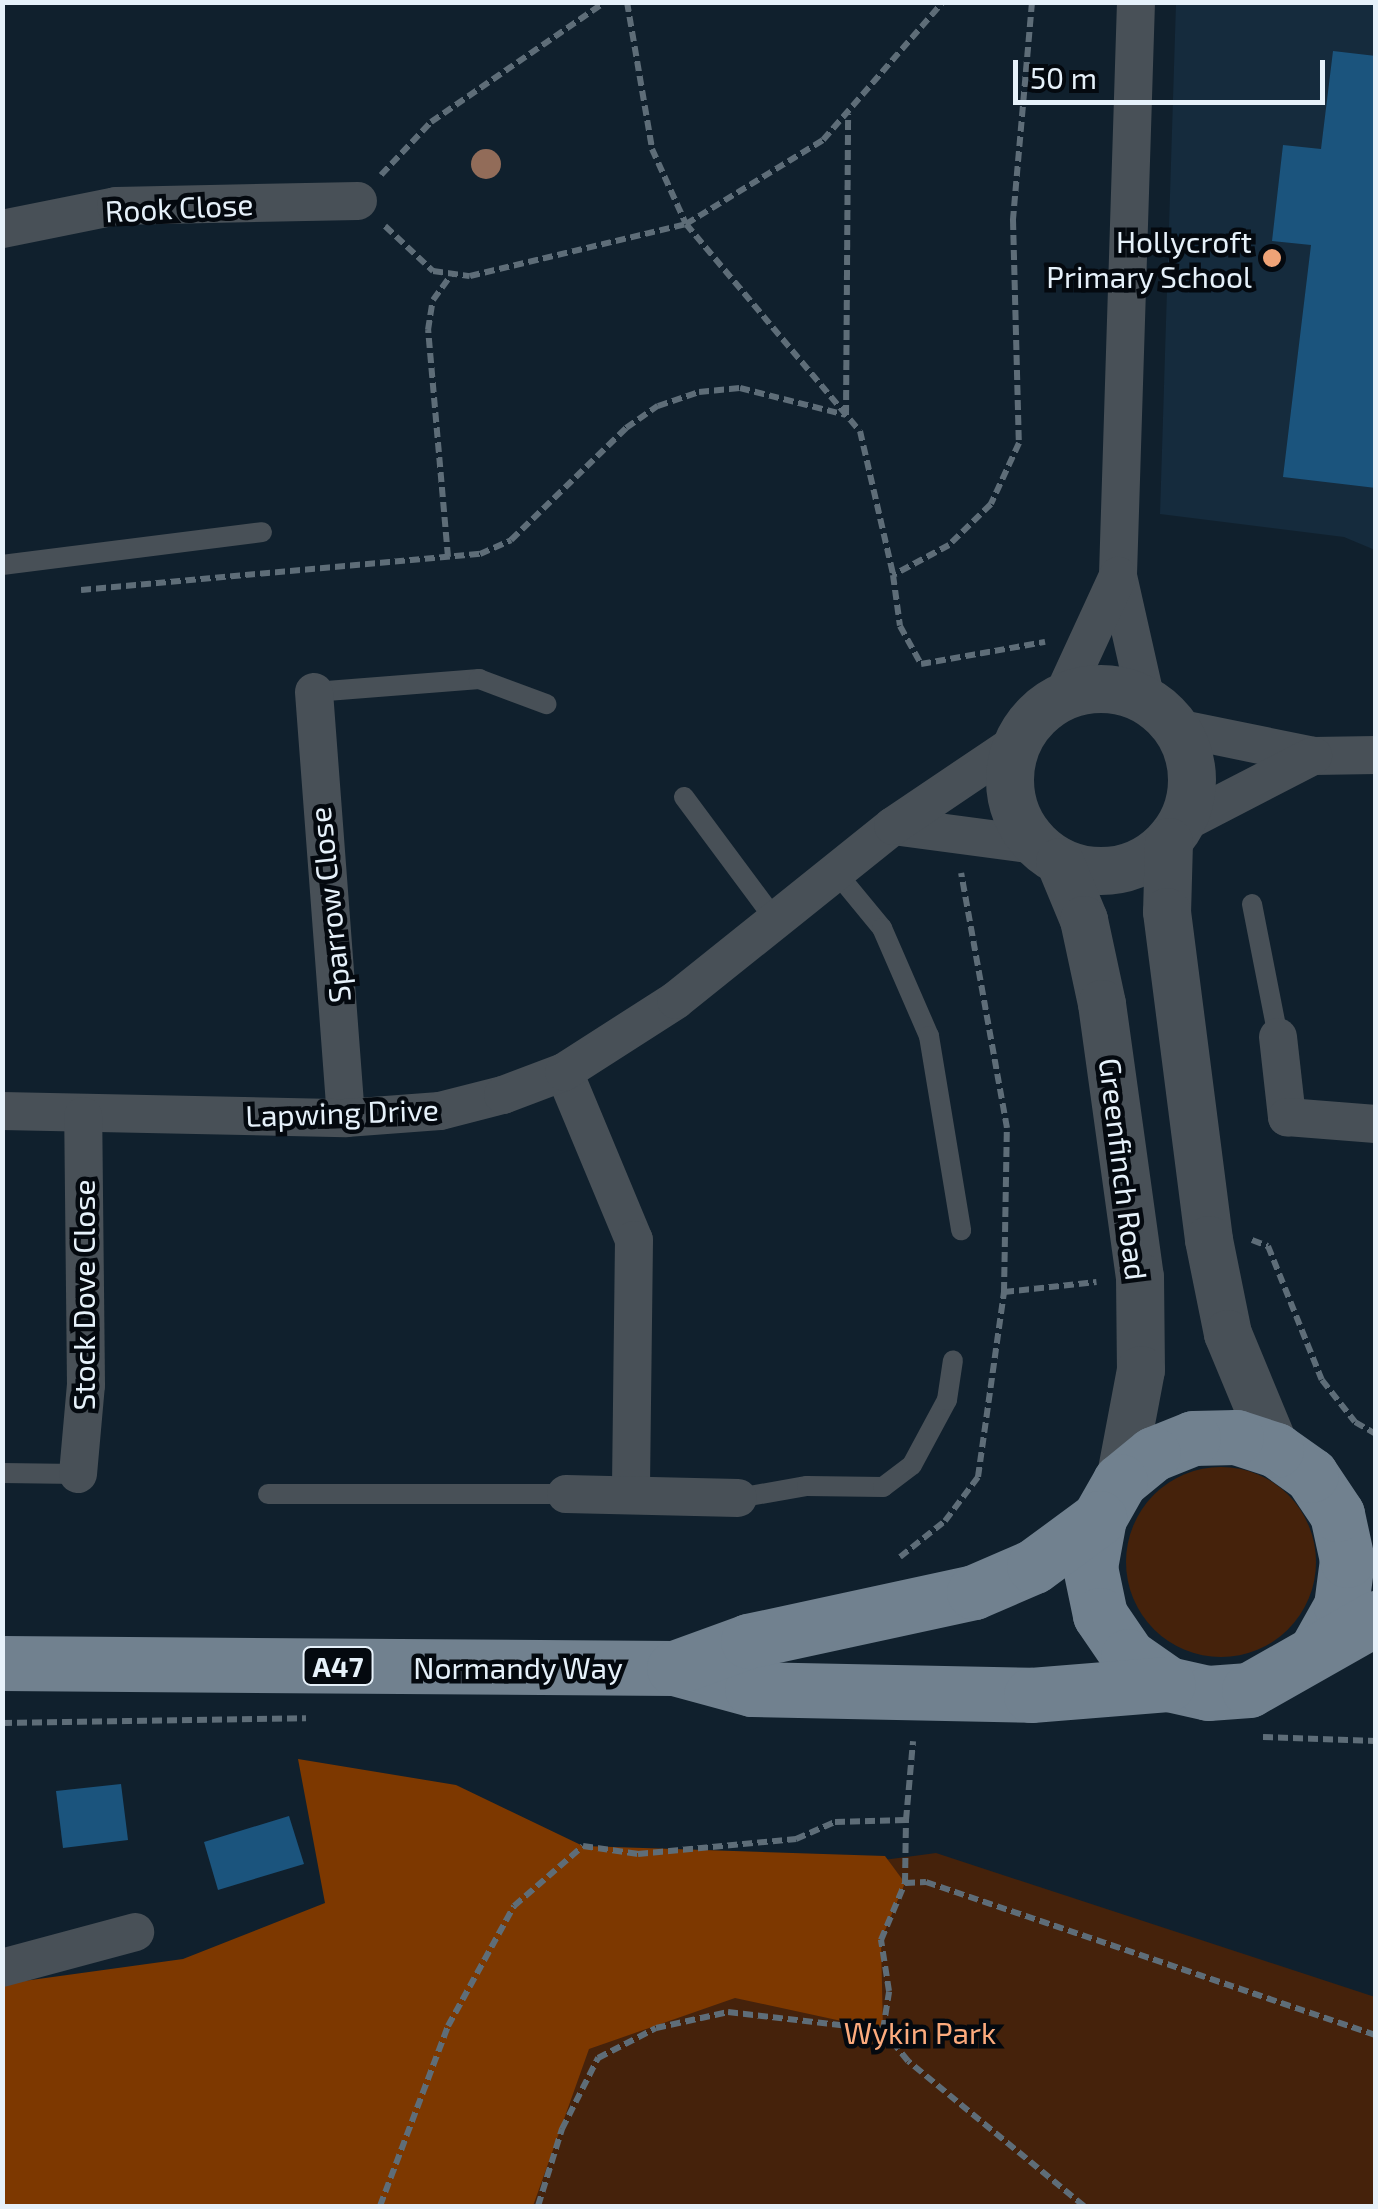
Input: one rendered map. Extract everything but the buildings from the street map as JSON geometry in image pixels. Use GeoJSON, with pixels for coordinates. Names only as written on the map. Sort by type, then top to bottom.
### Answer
{"type":"FeatureCollection","features":[{"type":"Feature","properties":{"kind":"main road"},"geometry":{"type":"LineString","coordinates":[[1376,1504],[1236,1437],[1192,1438],[1153,1454],[1109,1500],[1090,1567],[1100,1615],[1128,1656],[1168,1684],[1208,1694],[1249,1690],[1287,1674],[1318,1647],[1376,1618]]}},
{"type":"Feature","properties":{"kind":"main road"},"geometry":{"type":"LineString","coordinates":[[1294,1462],[1337,1514],[1347,1560],[1341,1606],[1318,1647]]}},
{"type":"Feature","properties":{"kind":"main road","name":"Normandy Way"},"geometry":{"type":"LineString","coordinates":[[674,1668],[748,1641],[974,1592],[1034,1566],[1109,1500]]}},
{"type":"Feature","properties":{"kind":"main road","name":"Normandy Way"},"geometry":{"type":"LineString","coordinates":[[2,1663],[674,1668],[752,1690],[1031,1695],[1168,1684]]}},
{"type":"Feature","properties":{"kind":"street"},"geometry":{"type":"LineString","coordinates":[[1136,2],[1118,576],[1164,715],[1196,773],[1178,832],[1167,912],[1209,1240],[1228,1334],[1294,1462]]}},
{"type":"Feature","properties":{"kind":"street","name":"Rook Close"},"geometry":{"type":"LineString","coordinates":[[2,230],[116,206],[358,201]]}},
{"type":"Feature","properties":{"kind":"street"},"geometry":{"type":"LineString","coordinates":[[1048,854],[1009,803],[1010,747],[1060,702],[1118,576]]}},
{"type":"Feature","properties":{"kind":"street","name":"Sparrow Close"},"geometry":{"type":"LineString","coordinates":[[314,692],[346,1118]]}},
{"type":"Feature","properties":{"kind":"street"},"geometry":{"type":"LineString","coordinates":[[1060,702],[1091,694],[1312,756],[1376,755]]}},
{"type":"Feature","properties":{"kind":"street","name":"Lapwing Drive"},"geometry":{"type":"LineString","coordinates":[[2,1111],[83,1116],[346,1118],[440,1111],[564,1072],[676,1000],[893,826],[1010,747]]}},
{"type":"Feature","properties":{"kind":"street"},"geometry":{"type":"LineString","coordinates":[[893,826],[1116,864],[1312,756]]}},
{"type":"Feature","properties":{"kind":"street","name":"Greenfinch Road"},"geometry":{"type":"LineString","coordinates":[[1048,854],[1084,920],[1102,1004],[1140,1277],[1140,1370],[1109,1500]]}},
{"type":"Feature","properties":{"kind":"street"},"geometry":{"type":"LineString","coordinates":[[1278,1037],[1287,1117],[1376,1124]]}},
{"type":"Feature","properties":{"kind":"street"},"geometry":{"type":"LineString","coordinates":[[564,1072],[634,1240],[630,1494]]}},
{"type":"Feature","properties":{"kind":"street","name":"Stock Dove Close"},"geometry":{"type":"LineString","coordinates":[[78,1474],[86,1385],[83,1116]]}},
{"type":"Feature","properties":{"kind":"street"},"geometry":{"type":"LineString","coordinates":[[566,1494],[738,1498]]}},
{"type":"Feature","properties":{"kind":"street"},"geometry":{"type":"LineString","coordinates":[[2,1968],[135,1932]]}},
{"type":"Feature","properties":{"kind":"lane"},"geometry":{"type":"LineString","coordinates":[[2,566],[262,532]]}},
{"type":"Feature","properties":{"kind":"lane"},"geometry":{"type":"LineString","coordinates":[[314,692],[478,679],[546,704]]}},
{"type":"Feature","properties":{"kind":"lane"},"geometry":{"type":"LineString","coordinates":[[684,797],[774,918]]}},
{"type":"Feature","properties":{"kind":"lane"},"geometry":{"type":"LineString","coordinates":[[836,871],[882,928],[929,1036],[961,1230]]}},
{"type":"Feature","properties":{"kind":"lane"},"geometry":{"type":"LineString","coordinates":[[1252,904],[1278,1037]]}},
{"type":"Feature","properties":{"kind":"lane"},"geometry":{"type":"LineString","coordinates":[[738,1498],[807,1486],[883,1486],[912,1465],[947,1400],[952,1360]]}},
{"type":"Feature","properties":{"kind":"lane"},"geometry":{"type":"LineString","coordinates":[[2,1472],[78,1474]]}},
{"type":"Feature","properties":{"kind":"lane"},"geometry":{"type":"LineString","coordinates":[[268,1494],[566,1494]]}},
{"type":"Feature","properties":{"kind":"path"},"geometry":{"type":"LineString","coordinates":[[605,2],[431,122],[358,201],[433,271],[452,273],[548,260],[686,224],[751,190],[848,114],[943,2]]}},
{"type":"Feature","properties":{"kind":"path"},"geometry":{"type":"LineString","coordinates":[[626,2],[652,149],[686,224],[860,431],[893,575],[900,626],[921,664],[1066,638]]}},
{"type":"Feature","properties":{"kind":"path"},"geometry":{"type":"LineString","coordinates":[[893,575],[949,545],[991,504],[1019,443],[1013,220],[1032,2]]}},
{"type":"Feature","properties":{"kind":"path"},"geometry":{"type":"LineString","coordinates":[[846,414],[848,114]]}},
{"type":"Feature","properties":{"kind":"path"},"geometry":{"type":"LineString","coordinates":[[448,557],[428,330],[432,300],[452,273]]}},
{"type":"Feature","properties":{"kind":"path"},"geometry":{"type":"LineString","coordinates":[[60,592],[448,557],[510,540],[658,406],[740,388],[846,414]]}},
{"type":"Feature","properties":{"kind":"path"},"geometry":{"type":"LineString","coordinates":[[883,2030],[889,1990],[881,1940],[906,1884],[906,1820],[913,1741],[930,1731]]}},
{"type":"Feature","properties":{"kind":"path"},"geometry":{"type":"LineString","coordinates":[[380,2206],[448,2026],[514,1906],[583,1846],[638,1854],[796,1839],[835,1822],[906,1820]]}},
{"type":"Feature","properties":{"kind":"path"},"geometry":{"type":"LineString","coordinates":[[906,1884],[943,1888],[1376,2034]]}},
{"type":"Feature","properties":{"kind":"path"},"geometry":{"type":"LineString","coordinates":[[538,2206],[562,2129],[598,2058],[656,2028],[728,2012],[883,2030],[908,2061],[1084,2206]]}},
{"type":"Feature","properties":{"kind":"shaded area","name":"Hollycroft Primary School"},"geometry":{"type":"Polygon","coordinates":[[[1176,3],[1375,3],[1375,550],[1344,537],[1160,514],[1176,3]]]}},
{"type":"Feature","properties":{"kind":"shaded area"},"geometry":{"type":"Polygon","coordinates":[[[298,1759],[456,1785],[583,1846],[885,1856],[905,1883],[881,1940],[883,2030],[735,1998],[589,2049],[533,2206],[3,2206],[2,1984],[183,1959],[325,1903],[298,1759]]]}},
{"type":"Feature","properties":{"kind":"green space"},"geometry":{"type":"Polygon","coordinates":[[[1221,1467],[1257,1475],[1288,1495],[1308,1526],[1316,1562],[1308,1598],[1288,1629],[1257,1649],[1221,1657],[1185,1649],[1154,1629],[1134,1598],[1126,1562],[1134,1526],[1154,1495],[1185,1475],[1221,1467]]]}},
{"type":"Feature","properties":{"kind":"green space","name":"Wykin Park"},"geometry":{"type":"Polygon","coordinates":[[[936,1853],[1375,1997],[1375,2206],[425,2206],[561,1903],[936,1853]]]}},
{"type":"Feature","properties":{"kind":"place","name":"Hollycroft Primary School"},"geometry":{"type":"Point","coordinates":[1272,258]}}]}
